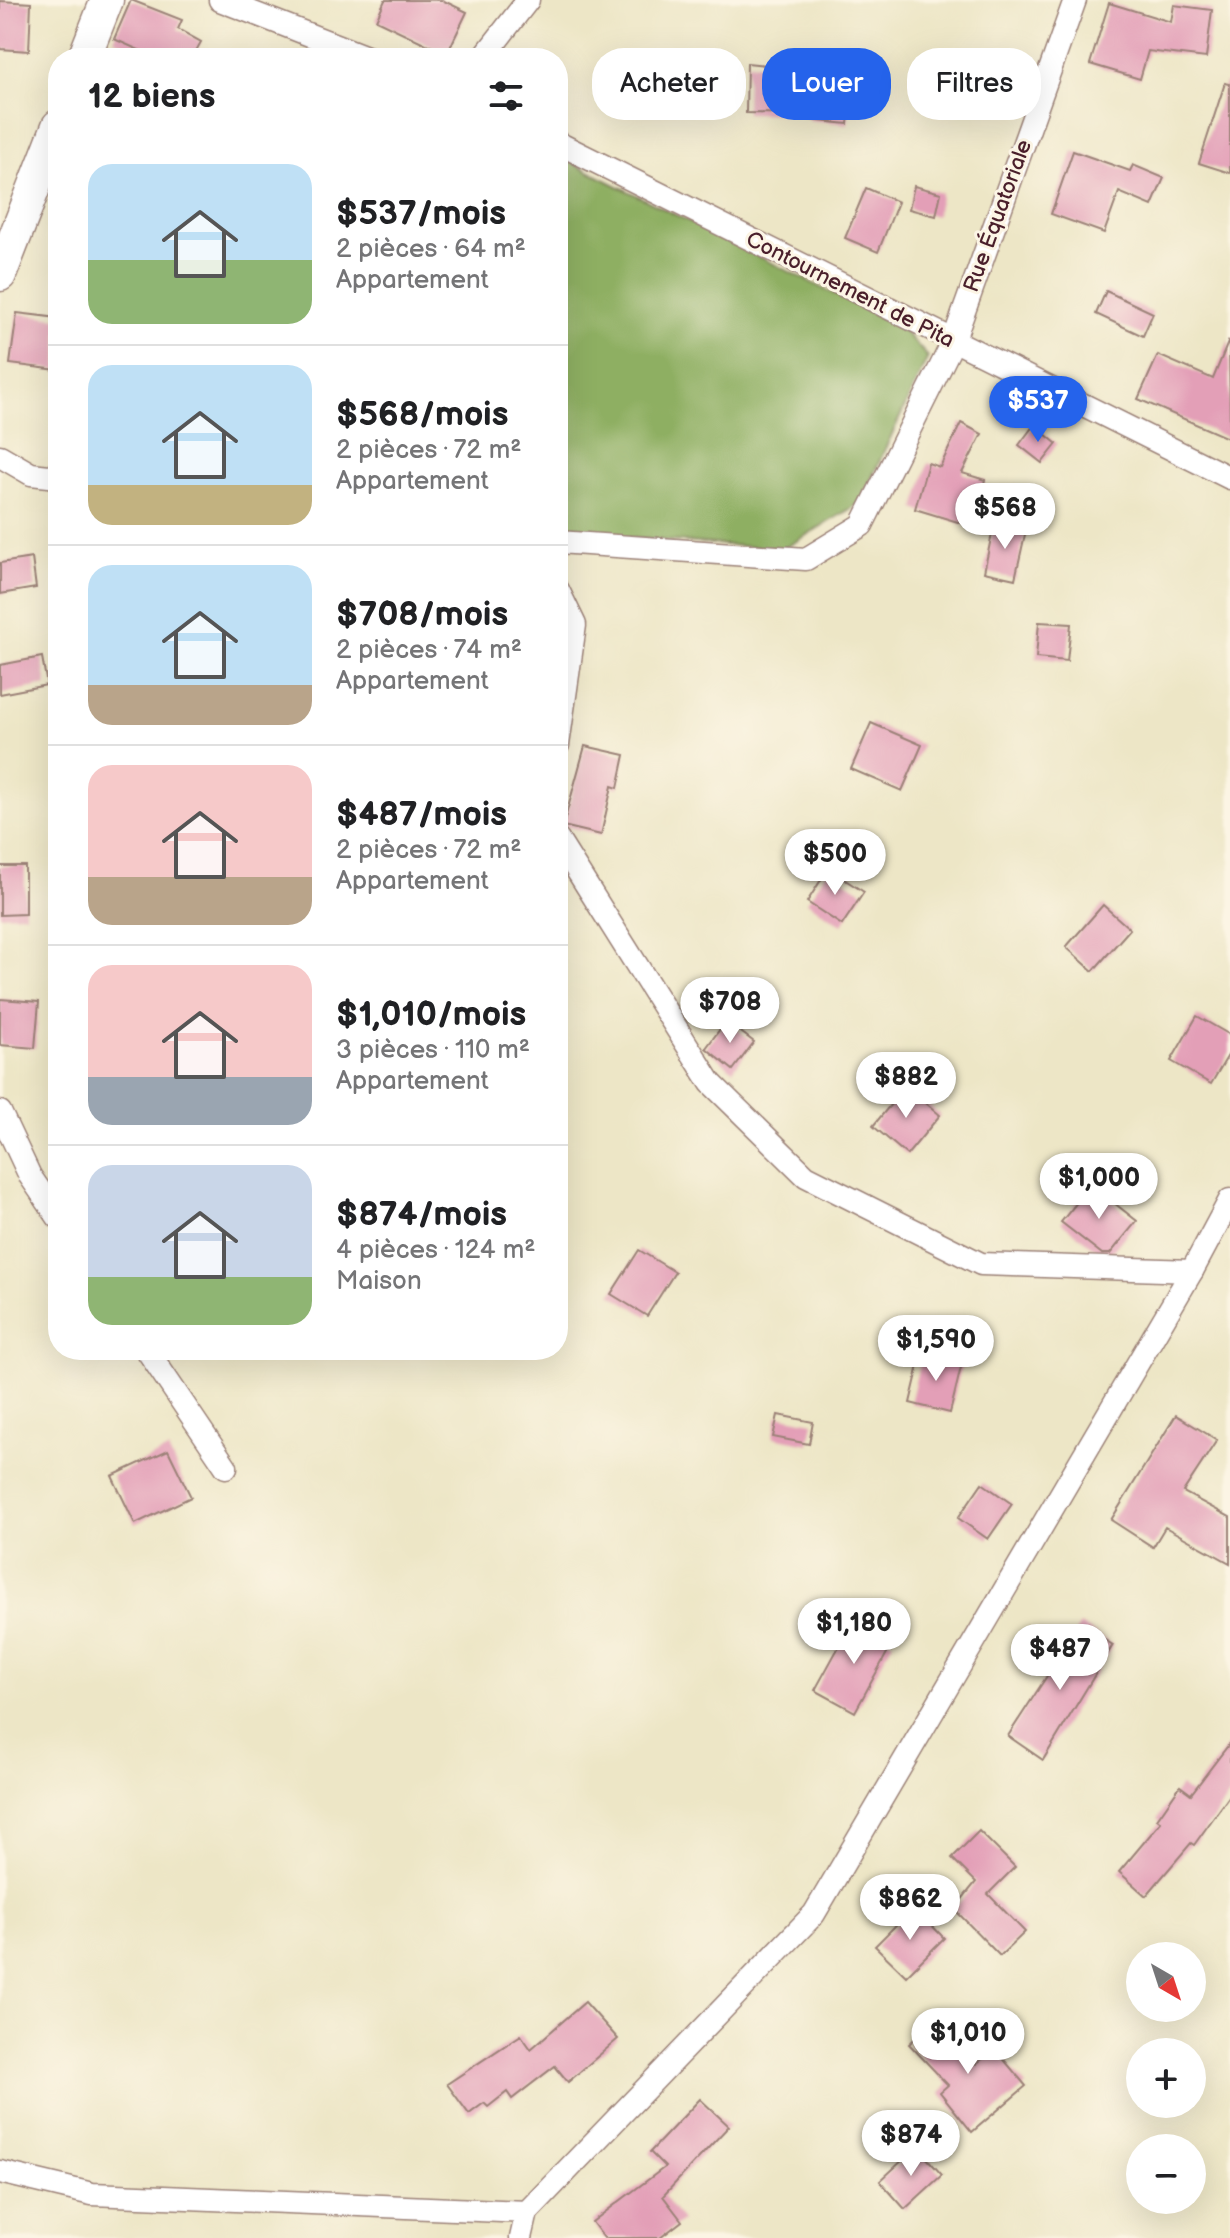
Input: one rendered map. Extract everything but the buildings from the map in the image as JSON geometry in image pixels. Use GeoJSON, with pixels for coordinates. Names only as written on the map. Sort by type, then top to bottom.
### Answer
{"type":"FeatureCollection","features":[{"type":"Feature","properties":{"kind":"street"},"geometry":{"type":"LineString","coordinates":[[88,48],[107,0]]}},
{"type":"Feature","properties":{"kind":"street"},"geometry":{"type":"LineString","coordinates":[[220,0],[343,48]]}},
{"type":"Feature","properties":{"kind":"street"},"geometry":{"type":"LineString","coordinates":[[491,48],[528,0]]}},
{"type":"Feature","properties":{"kind":"street","name":"Rue Équatoriale"},"geometry":{"type":"LineString","coordinates":[[568,543],[806,559],[862,525],[953,342],[1075,0]]}},
{"type":"Feature","properties":{"kind":"street","name":"Contournement de Pita"},"geometry":{"type":"LineString","coordinates":[[568,148],[1230,478]]}},
{"type":"Feature","properties":{"kind":"street"},"geometry":{"type":"LineString","coordinates":[[0,275],[48,152]]}},
{"type":"Feature","properties":{"kind":"street"},"geometry":{"type":"LineString","coordinates":[[0,456],[31,474],[48,476]]}},
{"type":"Feature","properties":{"kind":"street"},"geometry":{"type":"LineString","coordinates":[[568,611],[575,625],[568,674]]}},
{"type":"Feature","properties":{"kind":"street"},"geometry":{"type":"LineString","coordinates":[[568,856],[711,1083],[806,1176],[981,1264],[1192,1271]]}},
{"type":"Feature","properties":{"kind":"street"},"geometry":{"type":"LineString","coordinates":[[0,1112],[30,1176],[48,1202]]}},
{"type":"Feature","properties":{"kind":"street"},"geometry":{"type":"LineString","coordinates":[[521,2238],[527,2212],[814,1914],[1192,1271],[1230,1200]]}},
{"type":"Feature","properties":{"kind":"street"},"geometry":{"type":"LineString","coordinates":[[154,1360],[226,1467]]}},
{"type":"Feature","properties":{"kind":"street"},"geometry":{"type":"LineString","coordinates":[[0,2172],[92,2194],[527,2212]]}},
{"type":"Feature","properties":{"kind":"green space"},"geometry":{"type":"Polygon","coordinates":[[[568,161],[900,327],[928,357],[860,503],[783,549],[568,534],[568,161]]]}}]}
